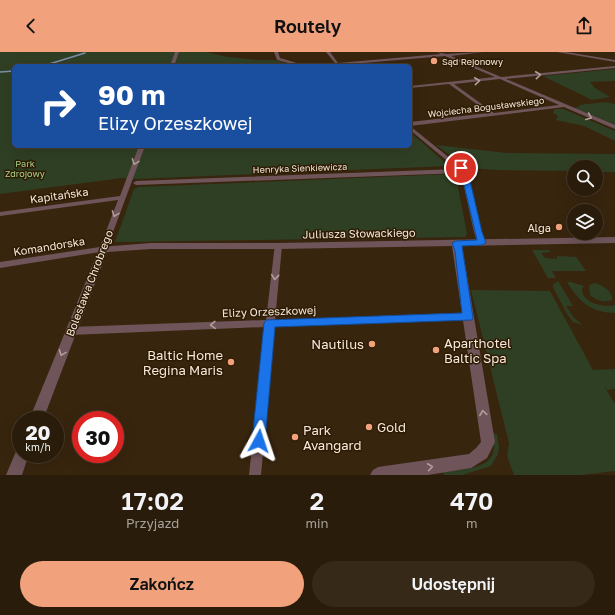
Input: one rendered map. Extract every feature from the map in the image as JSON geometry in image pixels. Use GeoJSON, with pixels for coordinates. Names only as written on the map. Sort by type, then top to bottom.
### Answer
{"type":"FeatureCollection","features":[{"type":"Feature","properties":{"kind":"street"},"geometry":{"type":"LineString","coordinates":[[173,64],[177,52]]}},
{"type":"Feature","properties":{"kind":"street"},"geometry":{"type":"LineString","coordinates":[[276,52],[278,59],[297,64]]}},
{"type":"Feature","properties":{"kind":"street"},"geometry":{"type":"LineString","coordinates":[[328,52],[337,64]]}},
{"type":"Feature","properties":{"kind":"street"},"geometry":{"type":"LineString","coordinates":[[439,52],[615,127]]}},
{"type":"Feature","properties":{"kind":"street"},"geometry":{"type":"LineString","coordinates":[[349,64],[481,52]]}},
{"type":"Feature","properties":{"kind":"street"},"geometry":{"type":"LineString","coordinates":[[559,52],[615,61]]}},
{"type":"Feature","properties":{"kind":"street"},"geometry":{"type":"LineString","coordinates":[[412,87],[615,67]]}},
{"type":"Feature","properties":{"kind":"street"},"geometry":{"type":"LineString","coordinates":[[450,84],[493,114]]}},
{"type":"Feature","properties":{"kind":"street","name":"Wojciecha Bogusławskiego"},"geometry":{"type":"LineString","coordinates":[[412,126],[564,106]]}},
{"type":"Feature","properties":{"kind":"street"},"geometry":{"type":"LineString","coordinates":[[412,128],[464,172],[482,243]]}},
{"type":"Feature","properties":{"kind":"street","name":"Bolesława Chrobrego"},"geometry":{"type":"LineString","coordinates":[[39,411],[141,148]]}},
{"type":"Feature","properties":{"kind":"street","name":"Henryka Sienkiewicza"},"geometry":{"type":"LineString","coordinates":[[126,186],[133,186],[136,183],[464,172]]}},
{"type":"Feature","properties":{"kind":"street","name":"Kapitańska"},"geometry":{"type":"LineString","coordinates":[[0,214],[121,198]]}},
{"type":"Feature","properties":{"kind":"street","name":"Juliusza Słowackiego"},"geometry":{"type":"LineString","coordinates":[[102,249],[173,246],[278,246],[615,240]]}},
{"type":"Feature","properties":{"kind":"street"},"geometry":{"type":"LineString","coordinates":[[378,475],[471,461],[480,456],[486,448],[488,442],[459,251],[456,243]]}},
{"type":"Feature","properties":{"kind":"street"},"geometry":{"type":"LineString","coordinates":[[256,475],[278,246]]}},
{"type":"Feature","properties":{"kind":"street","name":"Komandorska"},"geometry":{"type":"LineString","coordinates":[[0,265],[102,249]]}},
{"type":"Feature","properties":{"kind":"street","name":"Elizy Orzeszkowej"},"geometry":{"type":"LineString","coordinates":[[70,331],[448,316],[468,318]]}},
{"type":"Feature","properties":{"kind":"street"},"geometry":{"type":"LineString","coordinates":[[14,475],[19,463]]}},
{"type":"Feature","properties":{"kind":"green space","name":"Park Zdrojowy"},"geometry":{"type":"Polygon","coordinates":[[[0,52],[206,52],[228,57],[274,60],[289,64],[12,64],[12,148],[412,148],[412,134],[449,166],[136,179],[122,178],[0,194],[0,52]]]}},
{"type":"Feature","properties":{"kind":"green space"},"geometry":{"type":"Polygon","coordinates":[[[615,69],[615,81],[590,82],[595,88],[610,97],[592,100],[543,76],[615,69]]]}},
{"type":"Feature","properties":{"kind":"green space"},"geometry":{"type":"Polygon","coordinates":[[[605,102],[615,104],[615,125],[575,108],[580,106],[579,105],[605,102]]]}},
{"type":"Feature","properties":{"kind":"green space"},"geometry":{"type":"Polygon","coordinates":[[[555,109],[563,109],[615,131],[615,141],[584,126],[556,120],[558,116],[553,113],[555,109]]]}},
{"type":"Feature","properties":{"kind":"green space"},"geometry":{"type":"Polygon","coordinates":[[[436,145],[507,153],[615,154],[615,172],[603,172],[603,160],[567,160],[567,171],[468,168],[436,145]]]}},
{"type":"Feature","properties":{"kind":"green space"},"geometry":{"type":"Polygon","coordinates":[[[452,174],[456,177],[467,234],[465,237],[115,242],[134,189],[139,187],[452,174]]]}},
{"type":"Feature","properties":{"kind":"green space"},"geometry":{"type":"Polygon","coordinates":[[[532,250],[549,250],[551,252],[541,253],[545,258],[557,259],[557,256],[576,257],[586,271],[552,271],[556,278],[548,278],[532,250]]]}},
{"type":"Feature","properties":{"kind":"green space"},"geometry":{"type":"Polygon","coordinates":[[[558,281],[573,306],[566,306],[574,318],[583,325],[573,322],[567,314],[553,287],[553,285],[558,281]]]}},
{"type":"Feature","properties":{"kind":"green space"},"geometry":{"type":"Polygon","coordinates":[[[567,282],[584,286],[582,289],[583,294],[594,303],[605,306],[615,305],[615,313],[599,311],[586,305],[571,289],[567,282]]]}},
{"type":"Feature","properties":{"kind":"green space"},"geometry":{"type":"Polygon","coordinates":[[[595,283],[609,291],[612,300],[601,301],[590,295],[589,285],[595,283]]]}},
{"type":"Feature","properties":{"kind":"green space"},"geometry":{"type":"Polygon","coordinates":[[[471,290],[550,291],[593,370],[615,369],[615,389],[607,390],[604,386],[615,404],[615,471],[581,475],[514,475],[507,456],[509,443],[471,290]]]}},
{"type":"Feature","properties":{"kind":"green space"},"geometry":{"type":"Polygon","coordinates":[[[493,434],[497,434],[499,447],[498,454],[491,466],[462,475],[444,475],[443,472],[472,468],[485,463],[490,459],[494,446],[493,434]]]}},
{"type":"Feature","properties":{"kind":"waterway"},"geometry":{"type":"LineString","coordinates":[[49,64],[85,53]]}},
{"type":"Feature","properties":{"kind":"waterway"},"geometry":{"type":"LineString","coordinates":[[0,72],[12,71]]}},
{"type":"Feature","properties":{"kind":"place","name":"Sąd Rejonowy"},"geometry":{"type":"Point","coordinates":[434,61]}},
{"type":"Feature","properties":{"kind":"place","name":"Alga"},"geometry":{"type":"Point","coordinates":[559,227]}},
{"type":"Feature","properties":{"kind":"place","name":"Nautilus"},"geometry":{"type":"Point","coordinates":[372,344]}},
{"type":"Feature","properties":{"kind":"place","name":"Aparthotel Baltic Spa"},"geometry":{"type":"Point","coordinates":[436,350]}},
{"type":"Feature","properties":{"kind":"place","name":"Baltic Home Regina Maris"},"geometry":{"type":"Point","coordinates":[231,362]}},
{"type":"Feature","properties":{"kind":"place","name":"Gold"},"geometry":{"type":"Point","coordinates":[369,427]}},
{"type":"Feature","properties":{"kind":"place","name":"Park Avangard"},"geometry":{"type":"Point","coordinates":[295,437]}},
{"type":"Feature","properties":{"kind":"route"},"geometry":{"type":"LineString","coordinates":[[259,441],[270,323],[455,316],[468,318],[459,251],[456,243],[482,243],[464,172],[461,168]]}}]}
